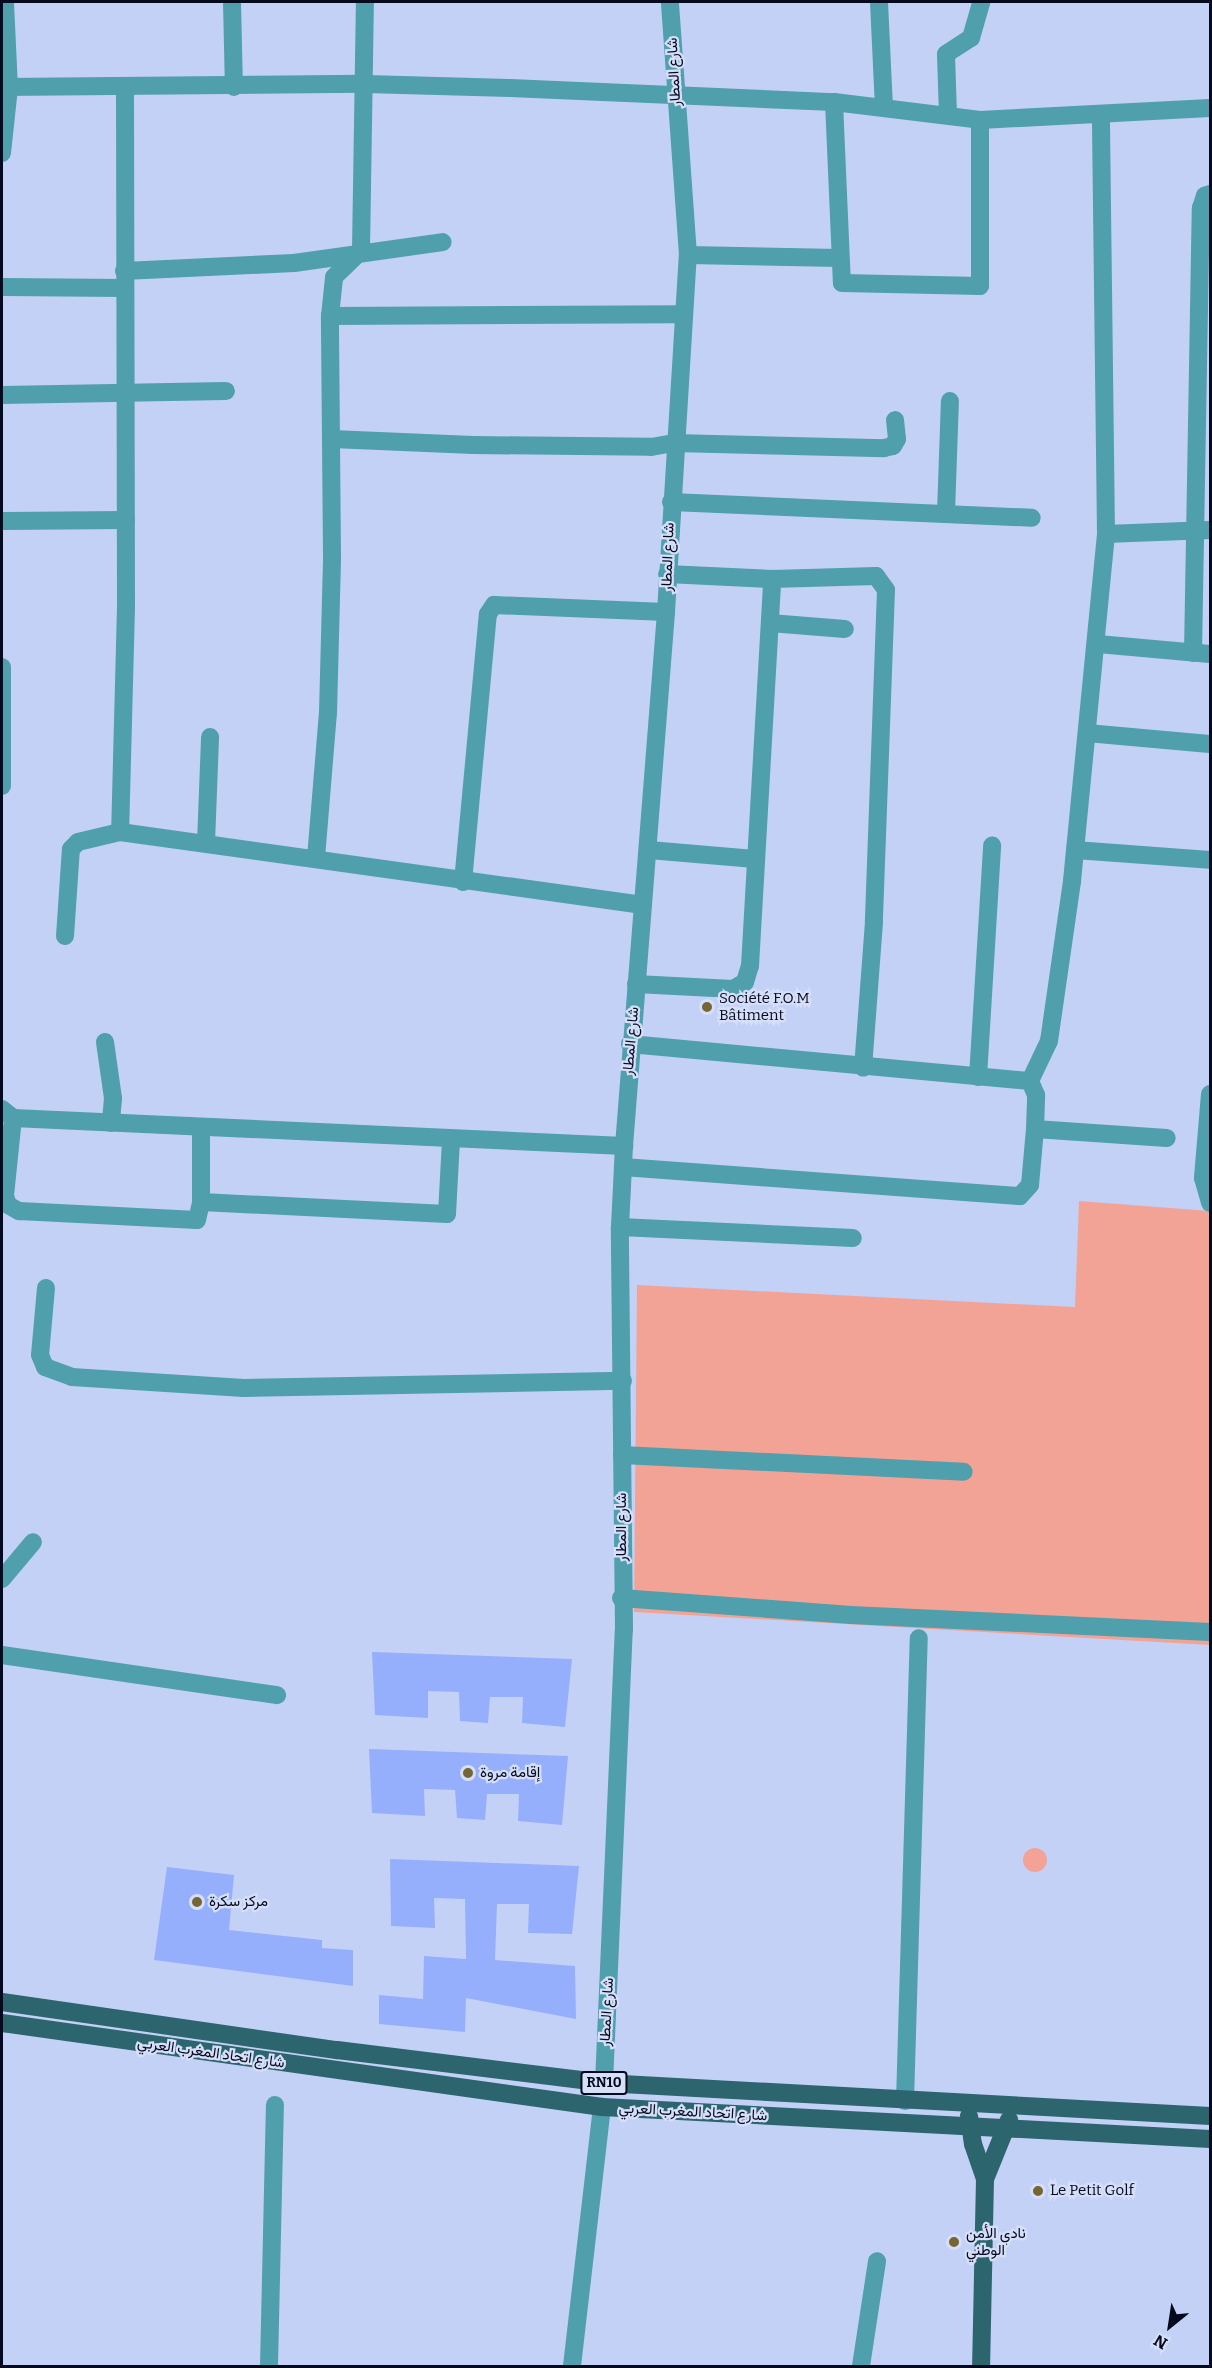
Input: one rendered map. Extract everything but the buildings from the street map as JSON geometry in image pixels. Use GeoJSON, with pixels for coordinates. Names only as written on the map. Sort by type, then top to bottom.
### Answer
{"type":"FeatureCollection","features":[{"type":"Feature","properties":{"kind":"main road","name":"شارع اتحاد المغرب العربي"},"geometry":{"type":"LineString","coordinates":[[2,2002],[337,2050],[604,2083],[1210,2116]]}},
{"type":"Feature","properties":{"kind":"main road","name":"شارع اتحاد المغرب العربي"},"geometry":{"type":"LineString","coordinates":[[2,2023],[602,2107],[1210,2139]]}},
{"type":"Feature","properties":{"kind":"main road"},"geometry":{"type":"LineString","coordinates":[[969,2102],[969,2127],[985,2179],[981,2367]]}},
{"type":"Feature","properties":{"kind":"main road"},"geometry":{"type":"LineString","coordinates":[[985,2179],[1008,2128],[1009,2105]]}},
{"type":"Feature","properties":{"kind":"street"},"geometry":{"type":"LineString","coordinates":[[2,153],[5,2]]}},
{"type":"Feature","properties":{"kind":"street"},"geometry":{"type":"LineString","coordinates":[[232,2],[234,87]]}},
{"type":"Feature","properties":{"kind":"street"},"geometry":{"type":"LineString","coordinates":[[316,858],[328,713],[332,440],[330,316],[334,277],[361,251],[366,84],[365,2]]}},
{"type":"Feature","properties":{"kind":"street","name":"شارع المطار"},"geometry":{"type":"LineString","coordinates":[[604,2083],[624,1630],[621,1598],[623,1381],[620,1227],[630,1044],[649,850],[666,612],[681,314],[688,255],[670,2]]}},
{"type":"Feature","properties":{"kind":"street"},"geometry":{"type":"LineString","coordinates":[[879,2],[885,108]]}},
{"type":"Feature","properties":{"kind":"street"},"geometry":{"type":"LineString","coordinates":[[948,115],[946,54],[971,38],[981,2]]}},
{"type":"Feature","properties":{"kind":"street"},"geometry":{"type":"LineString","coordinates":[[5,88],[366,84],[675,94],[834,102],[980,120],[1210,108]]}},
{"type":"Feature","properties":{"kind":"street"},"geometry":{"type":"LineString","coordinates":[[120,832],[126,520],[125,88]]}},
{"type":"Feature","properties":{"kind":"street"},"geometry":{"type":"LineString","coordinates":[[834,102],[839,258],[842,283],[980,286],[980,120]]}},
{"type":"Feature","properties":{"kind":"street"},"geometry":{"type":"LineString","coordinates":[[623,1167],[1020,1196],[1030,1185],[1036,1095],[1030,1081],[1049,1041],[1075,850],[1098,644],[1107,534],[1101,114]]}},
{"type":"Feature","properties":{"kind":"street"},"geometry":{"type":"LineString","coordinates":[[1098,644],[1202,653],[1201,208],[1205,196],[1210,194]]}},
{"type":"Feature","properties":{"kind":"street"},"geometry":{"type":"LineString","coordinates":[[2,287],[124,280],[294,263],[361,251],[443,242]]}},
{"type":"Feature","properties":{"kind":"street"},"geometry":{"type":"LineString","coordinates":[[688,255],[839,258]]}},
{"type":"Feature","properties":{"kind":"street"},"geometry":{"type":"LineString","coordinates":[[330,316],[681,314]]}},
{"type":"Feature","properties":{"kind":"street"},"geometry":{"type":"LineString","coordinates":[[2,395],[125,390],[226,391]]}},
{"type":"Feature","properties":{"kind":"street"},"geometry":{"type":"LineString","coordinates":[[946,513],[950,401]]}},
{"type":"Feature","properties":{"kind":"street"},"geometry":{"type":"LineString","coordinates":[[332,440],[485,446],[651,447],[674,443],[884,448],[893,446],[897,439],[895,420]]}},
{"type":"Feature","properties":{"kind":"street"},"geometry":{"type":"LineString","coordinates":[[671,502],[1032,518]]}},
{"type":"Feature","properties":{"kind":"street"},"geometry":{"type":"LineString","coordinates":[[2,521],[126,520]]}},
{"type":"Feature","properties":{"kind":"street"},"geometry":{"type":"LineString","coordinates":[[1107,534],[1202,531]]}},
{"type":"Feature","properties":{"kind":"street"},"geometry":{"type":"LineString","coordinates":[[668,574],[772,579],[876,576],[886,590],[874,922],[863,1068]]}},
{"type":"Feature","properties":{"kind":"street"},"geometry":{"type":"LineString","coordinates":[[636,984],[726,989],[742,985],[750,966],[772,579]]}},
{"type":"Feature","properties":{"kind":"street"},"geometry":{"type":"LineString","coordinates":[[463,882],[488,614],[494,605],[666,612]]}},
{"type":"Feature","properties":{"kind":"street"},"geometry":{"type":"LineString","coordinates":[[770,623],[845,629]]}},
{"type":"Feature","properties":{"kind":"street"},"geometry":{"type":"LineString","coordinates":[[2,667],[2,786]]}},
{"type":"Feature","properties":{"kind":"street"},"geometry":{"type":"LineString","coordinates":[[1087,733],[1210,744]]}},
{"type":"Feature","properties":{"kind":"street"},"geometry":{"type":"LineString","coordinates":[[206,843],[210,737]]}},
{"type":"Feature","properties":{"kind":"street"},"geometry":{"type":"LineString","coordinates":[[66,936],[71,849],[78,842],[120,832],[316,858],[463,882],[643,905]]}},
{"type":"Feature","properties":{"kind":"street"},"geometry":{"type":"LineString","coordinates":[[978,1077],[992,845]]}},
{"type":"Feature","properties":{"kind":"street"},"geometry":{"type":"LineString","coordinates":[[649,850],[755,859]]}},
{"type":"Feature","properties":{"kind":"street"},"geometry":{"type":"LineString","coordinates":[[1075,850],[1210,860]]}},
{"type":"Feature","properties":{"kind":"street"},"geometry":{"type":"LineString","coordinates":[[105,1042],[113,1098],[111,1123]]}},
{"type":"Feature","properties":{"kind":"street"},"geometry":{"type":"LineString","coordinates":[[630,1044],[863,1068],[1030,1081]]}},
{"type":"Feature","properties":{"kind":"street"},"geometry":{"type":"LineString","coordinates":[[1210,1094],[1203,1178],[1210,1203]]}},
{"type":"Feature","properties":{"kind":"street"},"geometry":{"type":"LineString","coordinates":[[201,1128],[201,1202],[197,1220],[19,1211],[8,1205],[4,1196],[7,1114],[201,1128],[624,1146]]}},
{"type":"Feature","properties":{"kind":"street"},"geometry":{"type":"LineString","coordinates":[[1035,1129],[1167,1138]]}},
{"type":"Feature","properties":{"kind":"street"},"geometry":{"type":"LineString","coordinates":[[201,1202],[447,1214],[451,1140]]}},
{"type":"Feature","properties":{"kind":"street"},"geometry":{"type":"LineString","coordinates":[[620,1227],[853,1238]]}},
{"type":"Feature","properties":{"kind":"street"},"geometry":{"type":"LineString","coordinates":[[45,1288],[40,1355],[45,1367],[72,1377],[244,1388],[623,1381]]}},
{"type":"Feature","properties":{"kind":"street"},"geometry":{"type":"LineString","coordinates":[[622,1455],[964,1472]]}},
{"type":"Feature","properties":{"kind":"street"},"geometry":{"type":"LineString","coordinates":[[2,1579],[33,1542]]}},
{"type":"Feature","properties":{"kind":"street"},"geometry":{"type":"LineString","coordinates":[[621,1598],[851,1615],[1210,1632]]}},
{"type":"Feature","properties":{"kind":"street"},"geometry":{"type":"LineString","coordinates":[[904,2101],[919,1638]]}},
{"type":"Feature","properties":{"kind":"street"},"geometry":{"type":"LineString","coordinates":[[2,1655],[277,1695]]}},
{"type":"Feature","properties":{"kind":"street"},"geometry":{"type":"LineString","coordinates":[[269,2367],[275,2105]]}},
{"type":"Feature","properties":{"kind":"street"},"geometry":{"type":"LineString","coordinates":[[572,2367],[602,2107]]}},
{"type":"Feature","properties":{"kind":"street"},"geometry":{"type":"LineString","coordinates":[[861,2367],[877,2261]]}},
{"type":"Feature","properties":{"kind":"shaded area"},"geometry":{"type":"Polygon","coordinates":[[[1079,1201],[1210,1211],[1210,1645],[634,1612],[637,1285],[1075,1307],[1079,1201]]]}},
{"type":"Feature","properties":{"kind":"shaded area"},"geometry":{"type":"Polygon","coordinates":[[[1030,1848],[1040,1848],[1047,1855],[1047,1865],[1040,1872],[1030,1872],[1023,1865],[1023,1855],[1030,1848]]]}},
{"type":"Feature","properties":{"kind":"place","name":"Société F.O.M Bâtiment"},"geometry":{"type":"Point","coordinates":[707,1007]}},
{"type":"Feature","properties":{"kind":"place","name":"إقامة مروة"},"geometry":{"type":"Point","coordinates":[468,1773]}},
{"type":"Feature","properties":{"kind":"place","name":"مركز سكرة"},"geometry":{"type":"Point","coordinates":[197,1902]}},
{"type":"Feature","properties":{"kind":"place","name":"Le Petit Golf"},"geometry":{"type":"Point","coordinates":[1038,2191]}},
{"type":"Feature","properties":{"kind":"place","name":"نادي الأمن الوطني"},"geometry":{"type":"Point","coordinates":[954,2242]}}]}
